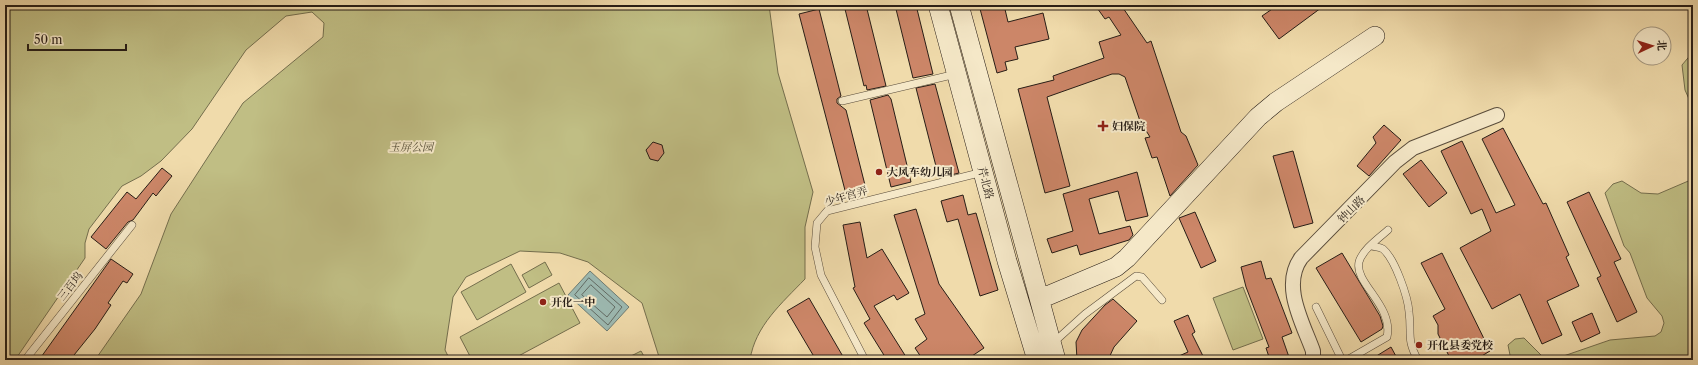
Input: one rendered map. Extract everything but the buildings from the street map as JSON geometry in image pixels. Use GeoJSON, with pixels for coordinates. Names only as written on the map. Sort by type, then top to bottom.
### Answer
{"type":"FeatureCollection","features":[{"type":"Feature","properties":{"kind":"main road","name":"芹北路"},"geometry":{"type":"LineString","coordinates":[[938,5],[1007,261],[1036,360]]}},
{"type":"Feature","properties":{"kind":"main road","name":"芹北路"},"geometry":{"type":"LineString","coordinates":[[959,5],[1054,352]]}},
{"type":"Feature","properties":{"kind":"main road"},"geometry":{"type":"LineString","coordinates":[[1040,300],[1116,267],[1127,258],[1258,117],[1276,102],[1375,36]]}},
{"type":"Feature","properties":{"kind":"main road"},"geometry":{"type":"LineString","coordinates":[[1007,261],[1028,254]]}},
{"type":"Feature","properties":{"kind":"street","name":"钟山路"},"geometry":{"type":"LineString","coordinates":[[1313,360],[1313,351],[1295,298],[1293,286],[1293,274],[1301,258],[1395,162],[1413,148],[1497,115]]}},
{"type":"Feature","properties":{"kind":"lane"},"geometry":{"type":"LineString","coordinates":[[842,101],[956,74]]}},
{"type":"Feature","properties":{"kind":"lane","name":"少年宫弄"},"geometry":{"type":"LineString","coordinates":[[866,360],[821,275],[815,248],[817,222],[827,211],[983,172]]}},
{"type":"Feature","properties":{"kind":"lane","name":"三百坞"},"geometry":{"type":"LineString","coordinates":[[25,360],[132,225]]}},
{"type":"Feature","properties":{"kind":"lane"},"geometry":{"type":"LineString","coordinates":[[1347,360],[1387,337],[1388,323],[1381,305],[1365,283],[1359,269],[1359,262],[1364,253],[1388,230]]}},
{"type":"Feature","properties":{"kind":"lane"},"geometry":{"type":"LineString","coordinates":[[1372,246],[1382,248],[1389,255],[1400,280],[1409,312],[1409,336],[1411,348],[1418,360]]}},
{"type":"Feature","properties":{"kind":"lane"},"geometry":{"type":"LineString","coordinates":[[1054,352],[1085,314],[1136,276],[1142,278],[1162,300]]}},
{"type":"Feature","properties":{"kind":"lane"},"geometry":{"type":"LineString","coordinates":[[1316,307],[1342,360]]}},
{"type":"Feature","properties":{"kind":"green space","name":"玉屏公园"},"geometry":{"type":"Polygon","coordinates":[[[5,5],[769,5],[778,73],[813,192],[805,227],[805,279],[779,306],[757,336],[750,360],[660,360],[642,303],[588,262],[560,253],[520,251],[466,277],[453,297],[445,350],[450,360],[95,360],[141,294],[171,214],[243,103],[323,37],[324,23],[312,12],[286,16],[246,50],[192,129],[161,161],[141,176],[122,186],[89,229],[85,243],[85,258],[15,360],[5,360],[5,5]]]}},
{"type":"Feature","properties":{"kind":"green space"},"geometry":{"type":"Polygon","coordinates":[[[1693,52],[1693,108],[1685,90],[1682,65],[1693,52]]]}},
{"type":"Feature","properties":{"kind":"green space"},"geometry":{"type":"Polygon","coordinates":[[[1693,179],[1693,360],[1552,360],[1610,340],[1655,336],[1661,332],[1664,323],[1662,316],[1647,298],[1630,253],[1624,246],[1605,193],[1613,184],[1622,181],[1641,193],[1658,194],[1693,179]]]}},
{"type":"Feature","properties":{"kind":"green space"},"geometry":{"type":"Polygon","coordinates":[[[545,262],[552,275],[529,288],[522,275],[545,262]]]}},
{"type":"Feature","properties":{"kind":"green space"},"geometry":{"type":"Polygon","coordinates":[[[511,264],[526,292],[477,320],[461,292],[511,264]]]}},
{"type":"Feature","properties":{"kind":"green space"},"geometry":{"type":"Polygon","coordinates":[[[559,283],[580,323],[511,360],[472,360],[460,337],[559,283]]]}},
{"type":"Feature","properties":{"kind":"green space"},"geometry":{"type":"Polygon","coordinates":[[[1243,287],[1263,339],[1233,350],[1213,298],[1243,287]]]}},
{"type":"Feature","properties":{"kind":"green space"},"geometry":{"type":"Polygon","coordinates":[[[1524,338],[1544,358],[1549,360],[1511,360],[1508,345],[1515,339],[1524,338]]]}},
{"type":"Feature","properties":{"kind":"green space"},"geometry":{"type":"Polygon","coordinates":[[[641,351],[646,360],[623,360],[641,351]]]}},
{"type":"Feature","properties":{"kind":"green space"},"geometry":{"type":"Polygon","coordinates":[[[598,356],[617,360],[562,360],[571,357],[598,356]]]}},
{"type":"Feature","properties":{"kind":"water"},"geometry":{"type":"Polygon","coordinates":[[[590,271],[629,307],[607,331],[568,295],[590,271]]]}},
{"type":"Feature","properties":{"kind":"place","name":"妇保院"},"geometry":{"type":"Point","coordinates":[1103,126]}},
{"type":"Feature","properties":{"kind":"place","name":"大风车幼儿园"},"geometry":{"type":"Point","coordinates":[879,172]}},
{"type":"Feature","properties":{"kind":"place","name":"开化一中"},"geometry":{"type":"Point","coordinates":[543,302]}},
{"type":"Feature","properties":{"kind":"place","name":"开化县委党校"},"geometry":{"type":"Point","coordinates":[1419,345]}}]}
